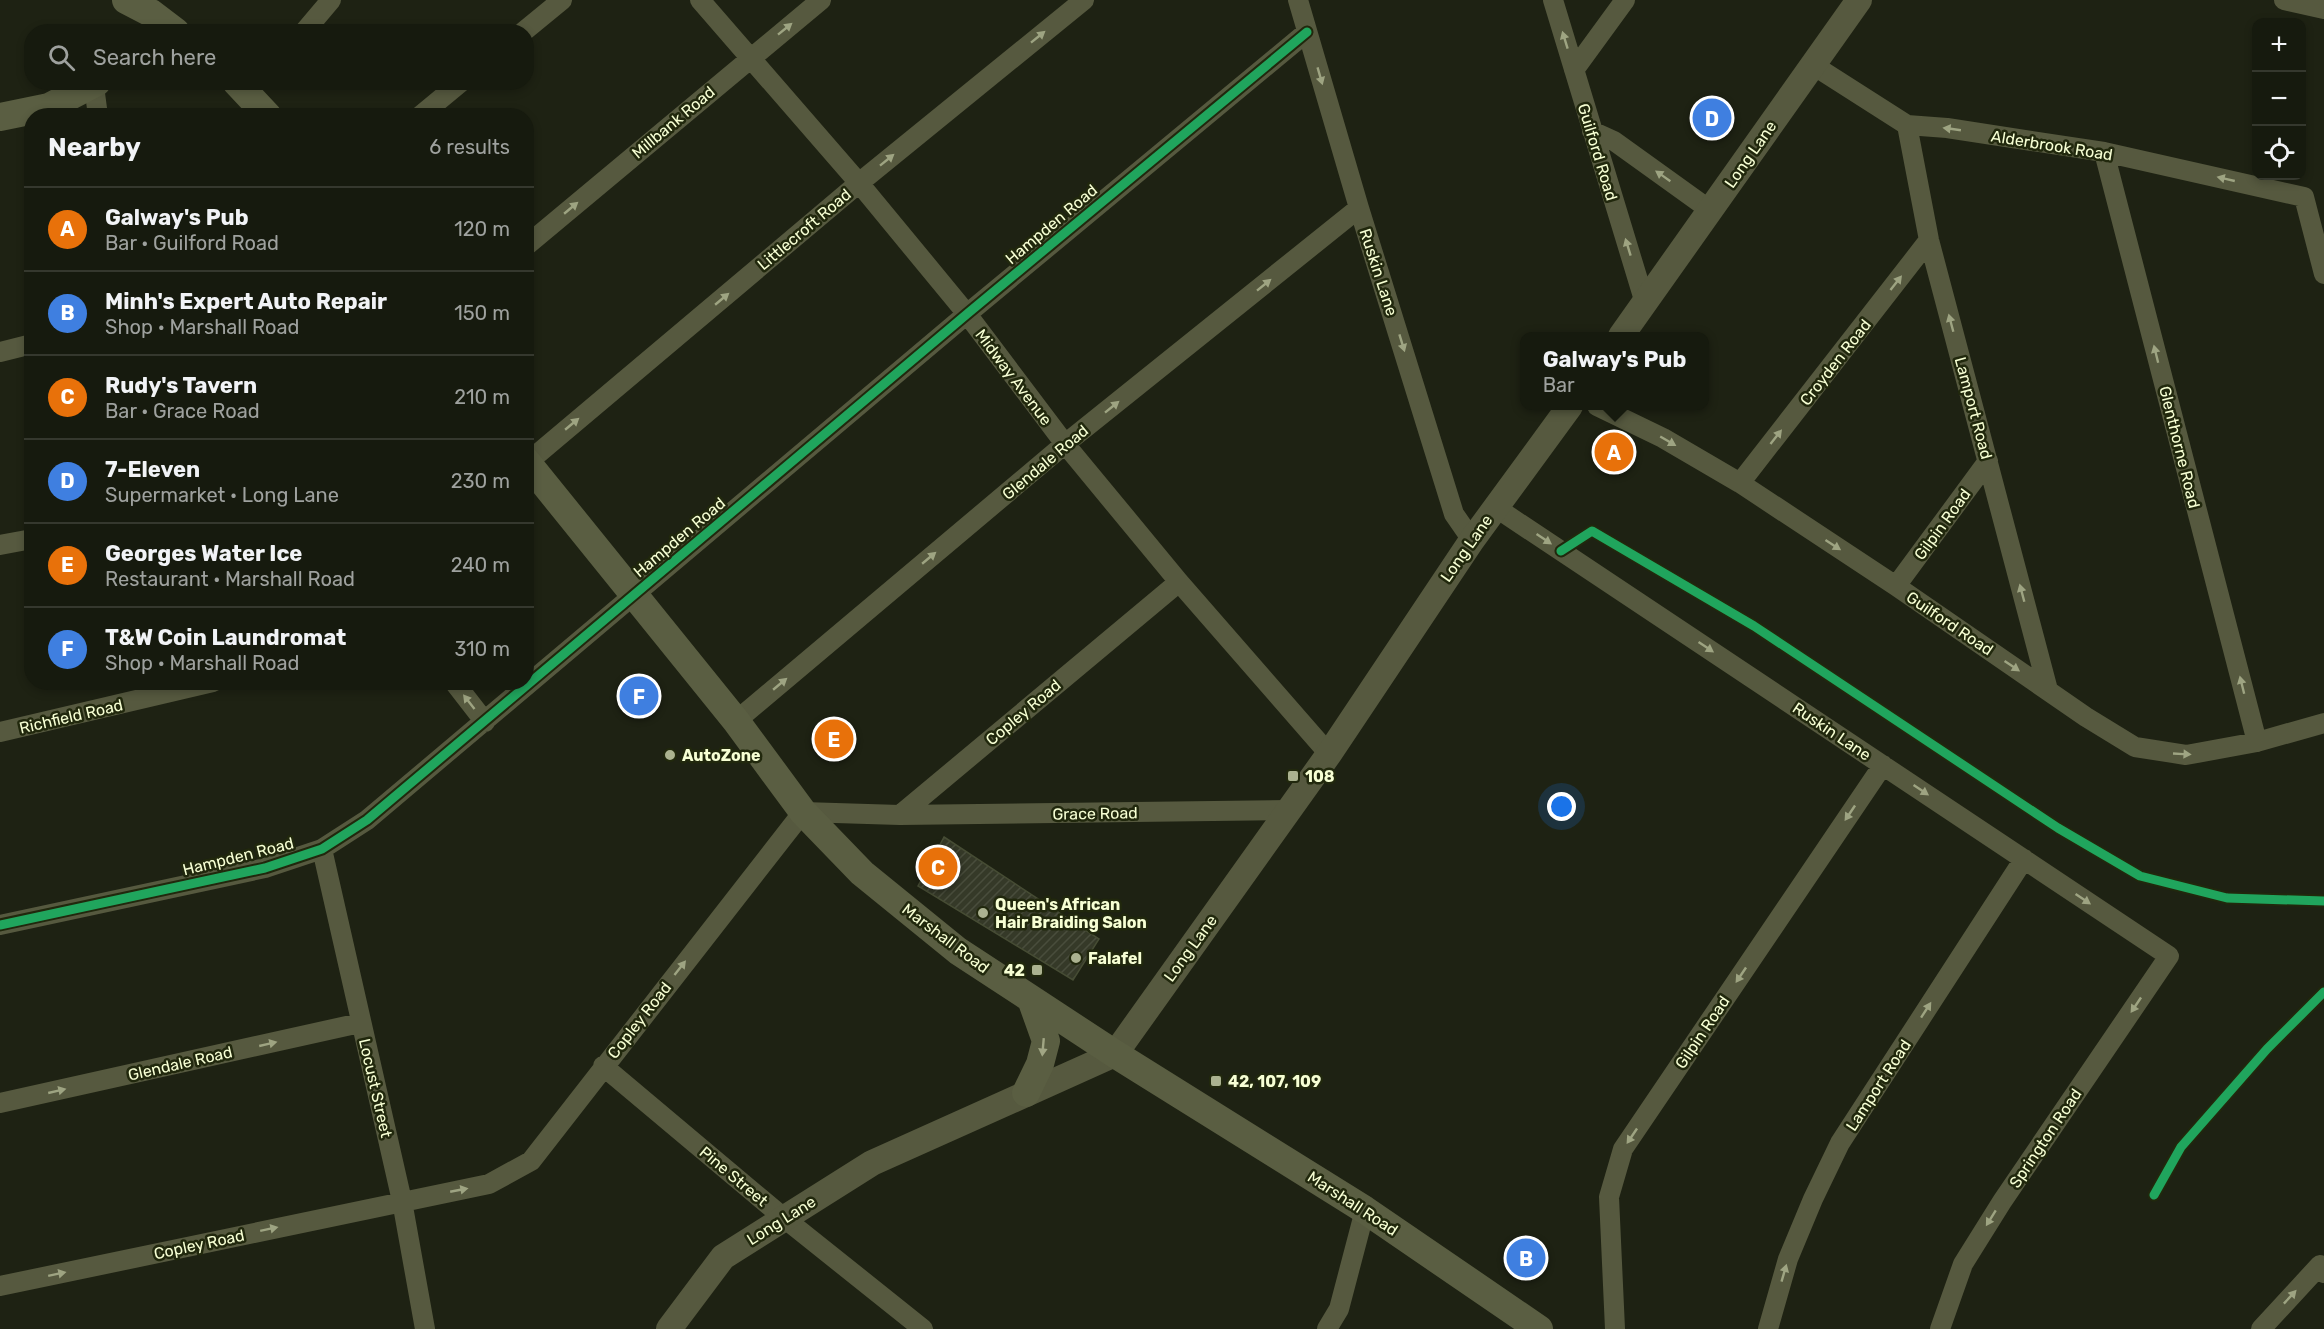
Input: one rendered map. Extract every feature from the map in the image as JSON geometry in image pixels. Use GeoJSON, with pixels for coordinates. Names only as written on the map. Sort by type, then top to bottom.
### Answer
{"type":"FeatureCollection","features":[{"type":"Feature","properties":{"kind":"main road"},"geometry":{"type":"LineString","coordinates":[[126,0],[163,24]]}},
{"type":"Feature","properties":{"kind":"main road"},"geometry":{"type":"LineString","coordinates":[[44,108],[83,90]]}},
{"type":"Feature","properties":{"kind":"main road"},"geometry":{"type":"LineString","coordinates":[[0,117],[24,112]]}},
{"type":"Feature","properties":{"kind":"main road","name":"Marshall Road"},"geometry":{"type":"LineString","coordinates":[[534,470],[736,722],[803,812],[862,873],[958,951],[1115,1054],[1365,1209],[1539,1329]]}},
{"type":"Feature","properties":{"kind":"main road"},"geometry":{"type":"LineString","coordinates":[[1026,1094],[1040,1064],[1046,1041],[1031,999]]}},
{"type":"Feature","properties":{"kind":"street"},"geometry":{"type":"LineString","coordinates":[[311,24],[331,0]]}},
{"type":"Feature","properties":{"kind":"street"},"geometry":{"type":"LineString","coordinates":[[533,24],[562,0]]}},
{"type":"Feature","properties":{"kind":"street","name":"Midway Avenue"},"geometry":{"type":"LineString","coordinates":[[700,0],[859,183],[966,314],[1065,444],[1179,582],[1329,754]]}},
{"type":"Feature","properties":{"kind":"street","name":"Millbank Road"},"geometry":{"type":"LineString","coordinates":[[534,239],[821,0]]}},
{"type":"Feature","properties":{"kind":"street","name":"Littlecroft Road"},"geometry":{"type":"LineString","coordinates":[[534,455],[859,183],[1084,0]]}},
{"type":"Feature","properties":{"kind":"street","name":"Ruskin Lane"},"geometry":{"type":"LineString","coordinates":[[1298,0],[1359,208],[1454,514],[1472,540]]}},
{"type":"Feature","properties":{"kind":"street","name":"Guilford Road"},"geometry":{"type":"LineString","coordinates":[[1553,0],[1645,303]]}},
{"type":"Feature","properties":{"kind":"street"},"geometry":{"type":"LineString","coordinates":[[1574,70],[1625,0]]}},
{"type":"Feature","properties":{"kind":"street","name":"Long Lane"},"geometry":{"type":"LineString","coordinates":[[1624,332],[1859,0]]}},
{"type":"Feature","properties":{"kind":"street"},"geometry":{"type":"LineString","coordinates":[[2284,0],[2324,9]]}},
{"type":"Feature","properties":{"kind":"street","name":"Hampden Road"},"geometry":{"type":"LineString","coordinates":[[534,680],[966,314],[1307,32]]}},
{"type":"Feature","properties":{"kind":"street","name":"Alderbrook Road"},"geometry":{"type":"LineString","coordinates":[[1813,65],[1907,124],[2104,152],[2304,197],[2324,274]]}},
{"type":"Feature","properties":{"kind":"street"},"geometry":{"type":"LineString","coordinates":[[96,90],[97,108]]}},
{"type":"Feature","properties":{"kind":"street"},"geometry":{"type":"LineString","coordinates":[[429,108],[451,90]]}},
{"type":"Feature","properties":{"kind":"street","name":"Lamport Road"},"geometry":{"type":"LineString","coordinates":[[1907,124],[1929,240],[2048,690]]}},
{"type":"Feature","properties":{"kind":"street"},"geometry":{"type":"LineString","coordinates":[[1592,131],[1614,141],[1710,210]]}},
{"type":"Feature","properties":{"kind":"street","name":"Glenthorne Road"},"geometry":{"type":"LineString","coordinates":[[2104,152],[2257,742]]}},
{"type":"Feature","properties":{"kind":"street","name":"Glendale Road"},"geometry":{"type":"LineString","coordinates":[[736,722],[1065,444],[1359,208]]}},
{"type":"Feature","properties":{"kind":"street","name":"Croyden Road"},"geometry":{"type":"LineString","coordinates":[[1740,483],[1929,240]]}},
{"type":"Feature","properties":{"kind":"street"},"geometry":{"type":"LineString","coordinates":[[0,352],[24,346]]}},
{"type":"Feature","properties":{"kind":"street","name":"Long Lane"},"geometry":{"type":"LineString","coordinates":[[669,1329],[723,1257],[784,1218],[880,1159],[1115,1054],[1290,810],[1472,540],[1566,410]]}},
{"type":"Feature","properties":{"kind":"street","name":"Guilford Road"},"geometry":{"type":"LineString","coordinates":[[1607,410],[1662,438],[1740,483],[2135,747],[2186,755],[2257,742],[2324,723]]}},
{"type":"Feature","properties":{"kind":"street","name":"Gilpin Road"},"geometry":{"type":"LineString","coordinates":[[1896,586],[1988,461]]}},
{"type":"Feature","properties":{"kind":"street","name":"Ruskin Lane"},"geometry":{"type":"LineString","coordinates":[[1495,507],[2169,956]]}},
{"type":"Feature","properties":{"kind":"street"},"geometry":{"type":"LineString","coordinates":[[0,545],[24,540]]}},
{"type":"Feature","properties":{"kind":"street","name":"Copley Road"},"geometry":{"type":"LineString","coordinates":[[900,815],[1179,582]]}},
{"type":"Feature","properties":{"kind":"street","name":"Richfield Road"},"geometry":{"type":"LineString","coordinates":[[0,732],[179,690]]}},
{"type":"Feature","properties":{"kind":"street"},"geometry":{"type":"LineString","coordinates":[[460,690],[485,722]]}},
{"type":"Feature","properties":{"kind":"street","name":"Hampden Road"},"geometry":{"type":"LineString","coordinates":[[0,925],[266,868],[322,849],[367,820],[522,690]]}},
{"type":"Feature","properties":{"kind":"street","name":"Gilpin Road"},"geometry":{"type":"LineString","coordinates":[[1615,1329],[1609,1197],[1623,1149],[1883,765]]}},
{"type":"Feature","properties":{"kind":"street","name":"Grace Road"},"geometry":{"type":"LineString","coordinates":[[900,815],[1290,810]]}},
{"type":"Feature","properties":{"kind":"street"},"geometry":{"type":"LineString","coordinates":[[803,812],[900,815]]}},
{"type":"Feature","properties":{"kind":"street","name":"Copley Road"},"geometry":{"type":"LineString","coordinates":[[0,1286],[489,1184],[531,1161],[803,812]]}},
{"type":"Feature","properties":{"kind":"street","name":"Locust Street"},"geometry":{"type":"LineString","coordinates":[[322,849],[402,1201],[425,1329]]}},
{"type":"Feature","properties":{"kind":"street","name":"Lamport Road"},"geometry":{"type":"LineString","coordinates":[[1768,1329],[1788,1258],[1840,1143],[2024,859]]}},
{"type":"Feature","properties":{"kind":"street","name":"Springton Road"},"geometry":{"type":"LineString","coordinates":[[1940,1329],[1963,1264],[2003,1200],[2169,956]]}},
{"type":"Feature","properties":{"kind":"street","name":"Glendale Road"},"geometry":{"type":"LineString","coordinates":[[0,1103],[360,1023]]}},
{"type":"Feature","properties":{"kind":"street","name":"Pine Street"},"geometry":{"type":"LineString","coordinates":[[603,1066],[784,1218],[923,1329]]}},
{"type":"Feature","properties":{"kind":"street"},"geometry":{"type":"LineString","coordinates":[[1327,1329],[1339,1309],[1365,1209]]}},
{"type":"Feature","properties":{"kind":"street"},"geometry":{"type":"LineString","coordinates":[[2261,1329],[2322,1269]]}},
{"type":"Feature","properties":{"kind":"building"},"geometry":{"type":"Polygon","coordinates":[[[944,837],[1099,939],[1073,980],[918,886],[944,837]]]}},
{"type":"Feature","properties":{"kind":"cycle path"},"geometry":{"type":"LineString","coordinates":[[534,679],[967,314],[1307,32]]}},
{"type":"Feature","properties":{"kind":"cycle path"},"geometry":{"type":"LineString","coordinates":[[1561,551],[1592,531],[1754,626],[2058,828],[2140,876],[2227,898],[2324,901]]}},
{"type":"Feature","properties":{"kind":"cycle path"},"geometry":{"type":"LineString","coordinates":[[0,925],[265,868],[322,849],[367,820],[521,690]]}},
{"type":"Feature","properties":{"kind":"cycle path"},"geometry":{"type":"LineString","coordinates":[[2154,1195],[2181,1147],[2267,1049],[2324,992]]}},
{"type":"Feature","properties":{"kind":"place","name":"7-Eleven"},"geometry":{"type":"Point","coordinates":[1712,118]}},
{"type":"Feature","properties":{"kind":"place","name":"Galway's Pub"},"geometry":{"type":"Point","coordinates":[1614,452]}},
{"type":"Feature","properties":{"kind":"place","name":"T&W Coin Laundromat"},"geometry":{"type":"Point","coordinates":[639,696]}},
{"type":"Feature","properties":{"kind":"place","name":"Georges Water Ice"},"geometry":{"type":"Point","coordinates":[834,739]}},
{"type":"Feature","properties":{"kind":"place","name":"AutoZone"},"geometry":{"type":"Point","coordinates":[670,755]}},
{"type":"Feature","properties":{"kind":"place","name":"108"},"geometry":{"type":"Point","coordinates":[1293,776]}},
{"type":"Feature","properties":{"kind":"place","name":"Rudy's Tavern"},"geometry":{"type":"Point","coordinates":[938,867]}},
{"type":"Feature","properties":{"kind":"place","name":"Queen's African Hair Braiding Salon"},"geometry":{"type":"Point","coordinates":[983,913]}},
{"type":"Feature","properties":{"kind":"place","name":"Falafel"},"geometry":{"type":"Point","coordinates":[1076,958]}},
{"type":"Feature","properties":{"kind":"place","name":"42"},"geometry":{"type":"Point","coordinates":[1037,970]}},
{"type":"Feature","properties":{"kind":"place","name":"42, 107, 109"},"geometry":{"type":"Point","coordinates":[1216,1081]}},
{"type":"Feature","properties":{"kind":"place","name":"Minh's Expert Auto Repair"},"geometry":{"type":"Point","coordinates":[1526,1258]}}]}
